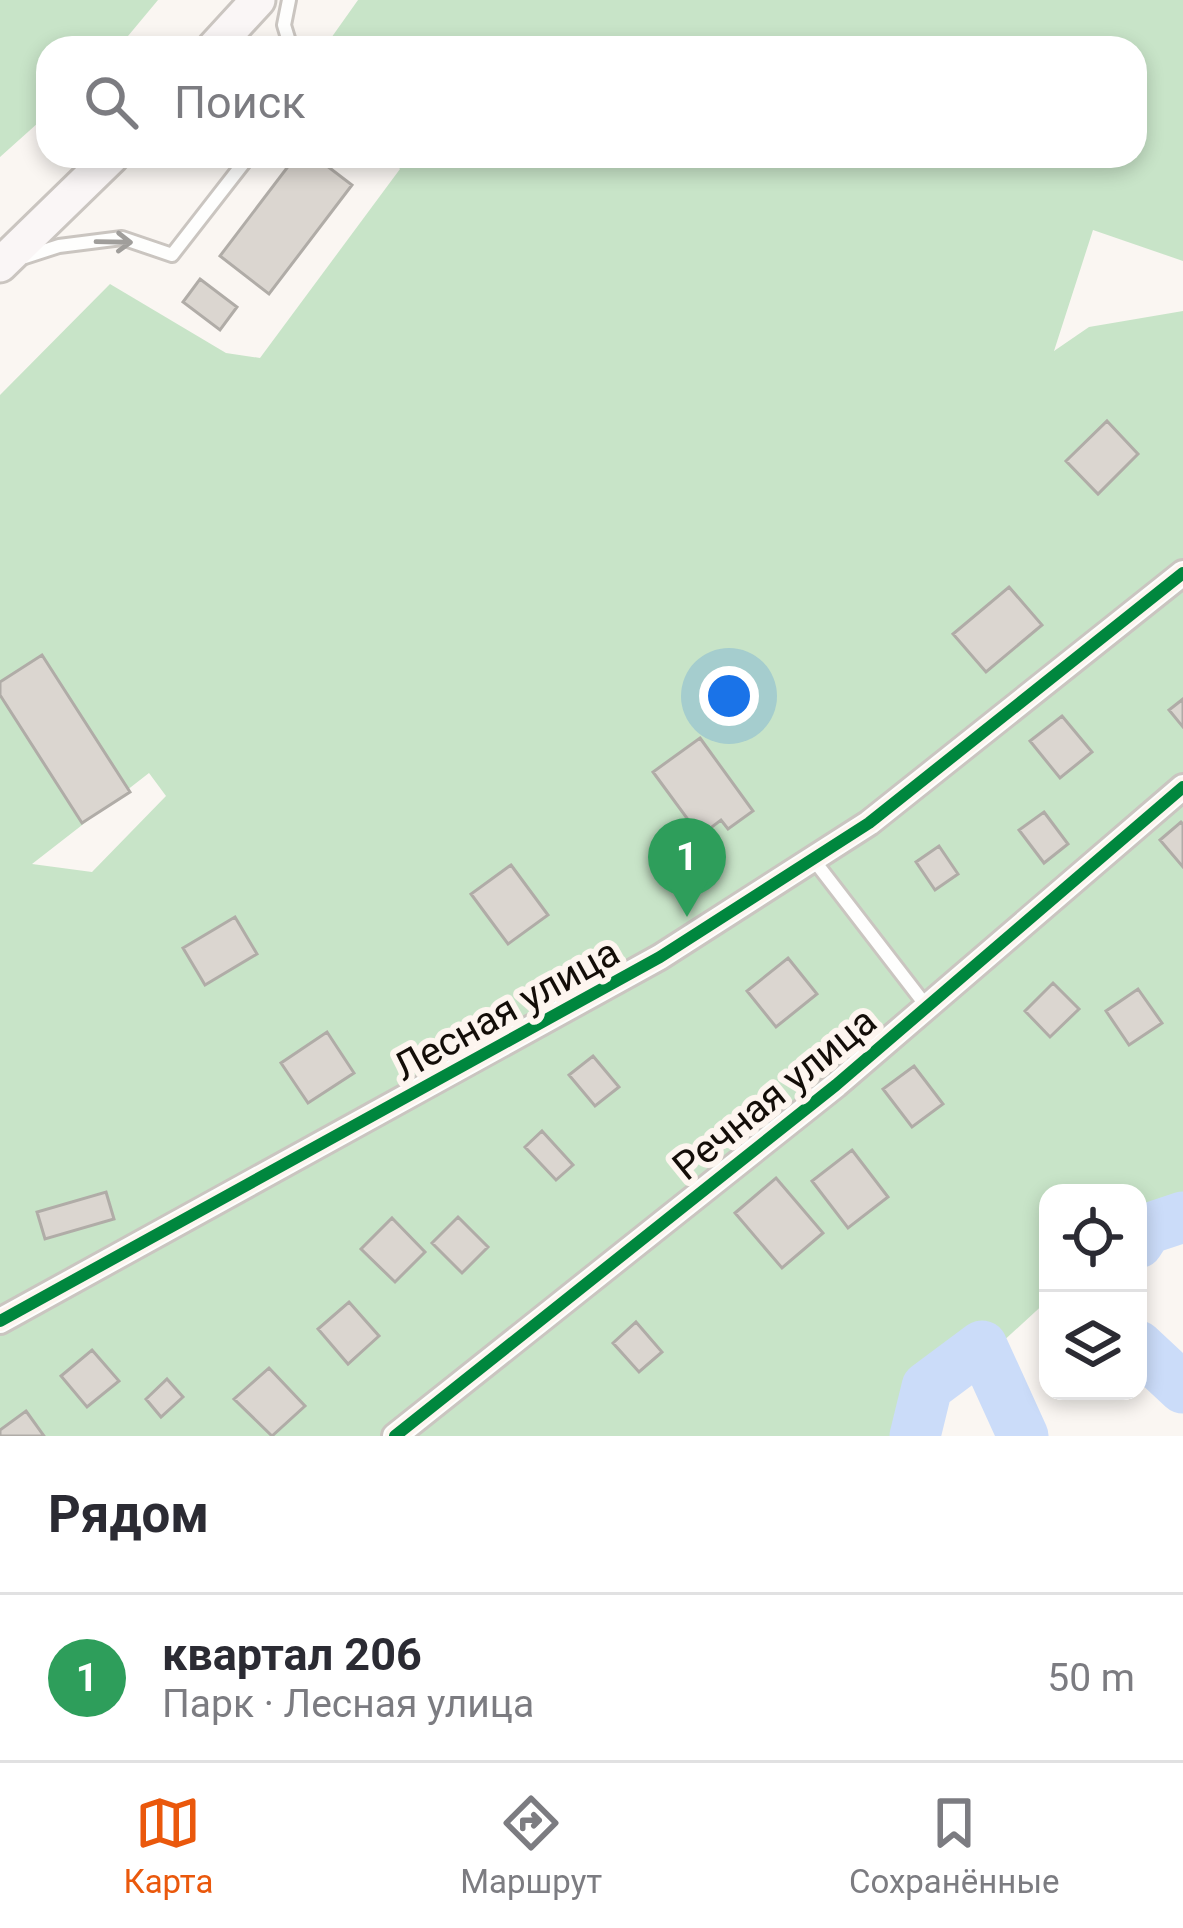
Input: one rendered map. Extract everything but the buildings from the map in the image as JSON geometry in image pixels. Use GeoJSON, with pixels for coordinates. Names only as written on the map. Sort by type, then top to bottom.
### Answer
{"type":"FeatureCollection","features":[{"type":"Feature","properties":{"kind":"main road"},"geometry":{"type":"LineString","coordinates":[[225,36],[258,0]]}},
{"type":"Feature","properties":{"kind":"main road"},"geometry":{"type":"LineString","coordinates":[[0,265],[100,168]]}},
{"type":"Feature","properties":{"kind":"street","name":"Лесная улица"},"geometry":{"type":"LineString","coordinates":[[0,1321],[660,957],[869,823],[1183,573]]}},
{"type":"Feature","properties":{"kind":"street","name":"Речная улица"},"geometry":{"type":"LineString","coordinates":[[394,1436],[836,1085],[1183,787]]}},
{"type":"Feature","properties":{"kind":"lane"},"geometry":{"type":"LineString","coordinates":[[287,36],[284,25],[289,0]]}},
{"type":"Feature","properties":{"kind":"lane"},"geometry":{"type":"LineString","coordinates":[[0,265],[59,246],[122,238],[172,255],[240,168]]}},
{"type":"Feature","properties":{"kind":"lane"},"geometry":{"type":"LineString","coordinates":[[813,859],[927,1007]]}},
{"type":"Feature","properties":{"kind":"green space"},"geometry":{"type":"Polygon","coordinates":[[[0,0],[158,0],[128,36],[36,36],[36,125],[0,157],[0,0]]]}},
{"type":"Feature","properties":{"kind":"green space"},"geometry":{"type":"Polygon","coordinates":[[[358,0],[1183,0],[1183,261],[1093,230],[1054,351],[1089,327],[1183,311],[1183,1221],[1147,1230],[1147,1184],[1039,1184],[1039,1308],[900,1436],[0,1436],[0,395],[110,284],[226,353],[260,358],[399,168],[1147,168],[1147,36],[332,36],[358,0]],[[149,773],[32,864],[92,872],[166,796],[149,773]]]}},
{"type":"Feature","properties":{"kind":"waterway"},"geometry":{"type":"LineString","coordinates":[[1147,1229],[1183,1217]]}},
{"type":"Feature","properties":{"kind":"waterway"},"geometry":{"type":"LineString","coordinates":[[915,1436],[927,1387],[982,1346],[1023,1436]]}},
{"type":"Feature","properties":{"kind":"waterway"},"geometry":{"type":"LineString","coordinates":[[1147,1354],[1183,1388]]}},
{"type":"Feature","properties":{"kind":"cycle path"},"geometry":{"type":"LineString","coordinates":[[0,1321],[660,957],[869,823],[1183,573]]}},
{"type":"Feature","properties":{"kind":"cycle path"},"geometry":{"type":"LineString","coordinates":[[395,1436],[836,1085],[1183,787]]}},
{"type":"Feature","properties":{"kind":"place","name":"квартал 206"},"geometry":{"type":"Point","coordinates":[687,917]}}]}
